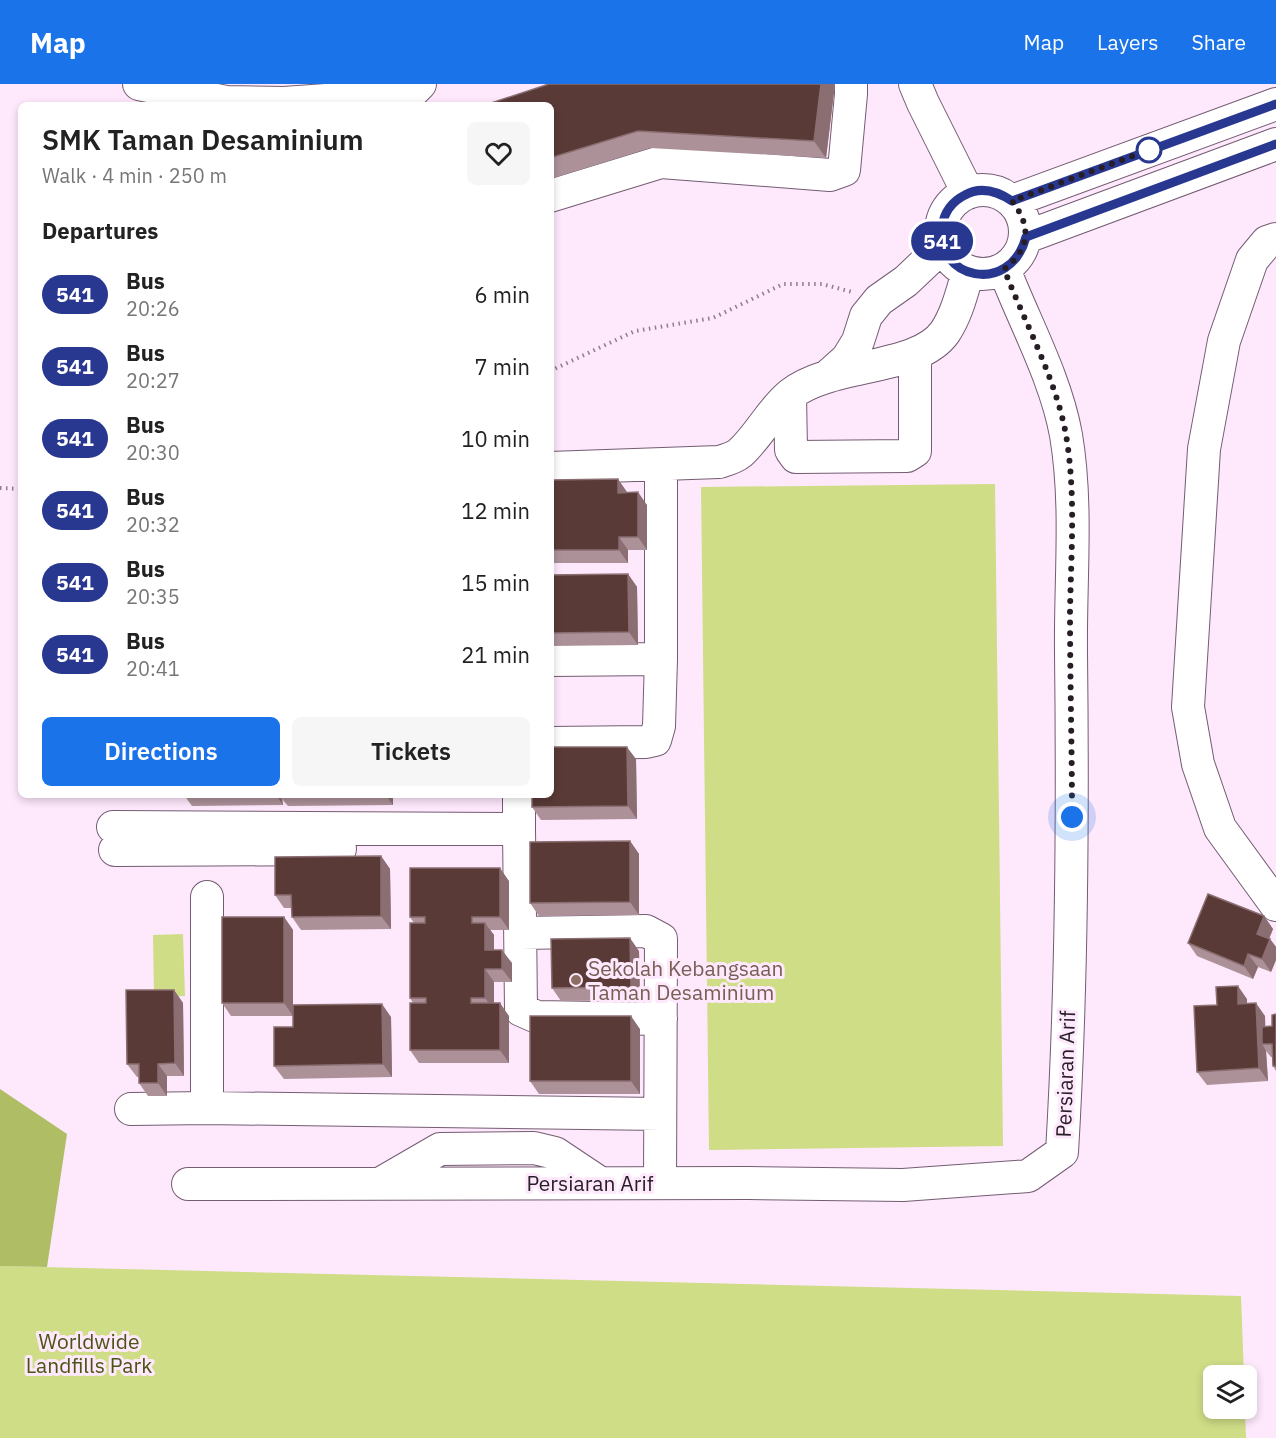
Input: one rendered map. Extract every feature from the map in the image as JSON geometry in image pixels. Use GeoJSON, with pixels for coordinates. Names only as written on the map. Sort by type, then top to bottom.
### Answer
{"type":"FeatureCollection","features":[{"type":"Feature","properties":{"kind":"street"},"geometry":{"type":"LineString","coordinates":[[139,84],[220,102]]}},
{"type":"Feature","properties":{"kind":"street"},"geometry":{"type":"LineString","coordinates":[[247,102],[284,98],[340,99],[381,84]]}},
{"type":"Feature","properties":{"kind":"street"},"geometry":{"type":"LineString","coordinates":[[396,102],[406,98],[420,84]]}},
{"type":"Feature","properties":{"kind":"street"},"geometry":{"type":"LineString","coordinates":[[554,195],[661,162],[830,175],[844,170],[851,84]]}},
{"type":"Feature","properties":{"kind":"street"},"geometry":{"type":"LineString","coordinates":[[915,84],[968,193]]}},
{"type":"Feature","properties":{"kind":"street"},"geometry":{"type":"LineString","coordinates":[[1012,201],[1276,104]]}},
{"type":"Feature","properties":{"kind":"street"},"geometry":{"type":"LineString","coordinates":[[1026,237],[1276,144]]}},
{"type":"Feature","properties":{"kind":"street"},"geometry":{"type":"LineString","coordinates":[[979,190],[991,191],[1012,201],[1025,224],[1026,237],[1015,261],[993,274],[968,272],[957,266],[948,257],[943,246],[942,221],[956,199],[968,193],[979,190]]}},
{"type":"Feature","properties":{"kind":"street"},"geometry":{"type":"LineString","coordinates":[[1276,239],[1267,242],[1252,260],[1222,352],[1204,449],[1188,707],[1198,764],[1220,828],[1276,905]]}},
{"type":"Feature","properties":{"kind":"street"},"geometry":{"type":"LineString","coordinates":[[828,376],[847,358],[858,341],[866,316],[879,300],[906,281],[943,246]]}},
{"type":"Feature","properties":{"kind":"street","name":"Persiaran Arif"},"geometry":{"type":"LineString","coordinates":[[188,1184],[903,1185],[1028,1176],[1062,1152],[1066,1079],[1072,817],[1070,612],[1072,502],[1066,435],[1055,392],[1004,269]]}},
{"type":"Feature","properties":{"kind":"street"},"geometry":{"type":"LineString","coordinates":[[554,468],[719,462],[738,454],[790,394],[828,376],[915,355],[934,344],[954,316],[968,272]]}},
{"type":"Feature","properties":{"kind":"street"},"geometry":{"type":"LineString","coordinates":[[790,394],[791,450],[796,457],[907,456],[915,451],[915,355]]}},
{"type":"Feature","properties":{"kind":"street"},"geometry":{"type":"LineString","coordinates":[[554,743],[655,740],[659,726],[661,659],[661,465]]}},
{"type":"Feature","properties":{"kind":"street"},"geometry":{"type":"LineString","coordinates":[[554,660],[661,659]]}},
{"type":"Feature","properties":{"kind":"street"},"geometry":{"type":"LineString","coordinates":[[519,798],[521,1010],[537,1017],[661,1019]]}},
{"type":"Feature","properties":{"kind":"street"},"geometry":{"type":"LineString","coordinates":[[114,839],[520,839]]}},
{"type":"Feature","properties":{"kind":"street"},"geometry":{"type":"LineString","coordinates":[[207,897],[207,1108]]}},
{"type":"Feature","properties":{"kind":"street"},"geometry":{"type":"LineString","coordinates":[[521,933],[646,931],[661,939],[660,1183]]}},
{"type":"Feature","properties":{"kind":"street"},"geometry":{"type":"LineString","coordinates":[[131,1109],[660,1114]]}},
{"type":"Feature","properties":{"kind":"path"},"geometry":{"type":"LineString","coordinates":[[554,369],[635,331],[713,318],[783,284],[822,284],[879,300]]}},
{"type":"Feature","properties":{"kind":"path"},"geometry":{"type":"LineString","coordinates":[[0,488],[18,489]]}},
{"type":"Feature","properties":{"kind":"green space"},"geometry":{"type":"Polygon","coordinates":[[[995,484],[1003,1146],[709,1150],[701,487],[995,484]]]}},
{"type":"Feature","properties":{"kind":"green space"},"geometry":{"type":"Polygon","coordinates":[[[183,934],[185,996],[154,997],[153,935],[183,934]]]}},
{"type":"Feature","properties":{"kind":"green space"},"geometry":{"type":"Polygon","coordinates":[[[0,1089],[67,1134],[47,1267],[0,1266],[0,1089]]]}},
{"type":"Feature","properties":{"kind":"green space","name":"Worldwide Landfills Park"},"geometry":{"type":"Polygon","coordinates":[[[0,1266],[1241,1296],[1244,1365],[1203,1365],[1203,1419],[1245,1419],[1246,1438],[0,1438],[0,1266]]]}},
{"type":"Feature","properties":{"kind":"building"},"geometry":{"type":"Polygon","coordinates":[[[549,84],[821,84],[814,141],[638,131],[554,157],[554,102],[494,102],[549,84]]]}},
{"type":"Feature","properties":{"kind":"building"},"geometry":{"type":"Polygon","coordinates":[[[618,479],[618,493],[638,492],[638,537],[619,537],[619,550],[554,550],[554,480],[618,479]]]}},
{"type":"Feature","properties":{"kind":"building"},"geometry":{"type":"Polygon","coordinates":[[[628,574],[629,632],[554,633],[554,575],[628,574]]]}},
{"type":"Feature","properties":{"kind":"building"},"geometry":{"type":"Polygon","coordinates":[[[554,747],[627,747],[628,806],[532,807],[532,798],[554,798],[554,747]]]}},
{"type":"Feature","properties":{"kind":"building"},"geometry":{"type":"Polygon","coordinates":[[[630,841],[630,902],[530,903],[530,842],[630,841]]]}},
{"type":"Feature","properties":{"kind":"building"},"geometry":{"type":"Polygon","coordinates":[[[381,856],[381,916],[292,917],[291,895],[275,895],[275,857],[381,856]]]}},
{"type":"Feature","properties":{"kind":"building"},"geometry":{"type":"Polygon","coordinates":[[[410,868],[500,868],[500,917],[472,917],[472,923],[485,923],[485,950],[502,950],[502,969],[485,969],[485,998],[471,998],[471,1003],[500,1003],[500,1050],[410,1050],[410,1003],[426,1003],[426,998],[410,998],[410,923],[425,923],[425,917],[410,917],[410,868]]]}},
{"type":"Feature","properties":{"kind":"building"},"geometry":{"type":"Polygon","coordinates":[[[1208,894],[1264,916],[1257,934],[1270,939],[1262,959],[1248,954],[1244,966],[1188,943],[1208,894]]]}},
{"type":"Feature","properties":{"kind":"building"},"geometry":{"type":"Polygon","coordinates":[[[222,917],[284,917],[284,1003],[222,1003],[222,917]]]}},
{"type":"Feature","properties":{"kind":"building"},"geometry":{"type":"Polygon","coordinates":[[[630,938],[631,987],[552,988],[551,939],[630,938]]]}},
{"type":"Feature","properties":{"kind":"building"},"geometry":{"type":"Polygon","coordinates":[[[1238,986],[1238,1004],[1256,1003],[1259,1068],[1197,1072],[1194,1006],[1217,1005],[1216,987],[1238,986]]]}},
{"type":"Feature","properties":{"kind":"building"},"geometry":{"type":"Polygon","coordinates":[[[126,990],[174,990],[175,1063],[158,1064],[158,1083],[139,1083],[139,1064],[127,1064],[126,990]]]}},
{"type":"Feature","properties":{"kind":"building"},"geometry":{"type":"Polygon","coordinates":[[[382,1004],[383,1064],[274,1066],[274,1027],[293,1027],[293,1005],[382,1004]]]}},
{"type":"Feature","properties":{"kind":"building"},"geometry":{"type":"Polygon","coordinates":[[[1276,1014],[1276,1066],[1273,1066],[1272,1044],[1262,1044],[1262,1027],[1272,1026],[1272,1015],[1276,1014]]]}},
{"type":"Feature","properties":{"kind":"building"},"geometry":{"type":"Polygon","coordinates":[[[530,1016],[631,1016],[631,1081],[530,1081],[530,1016]]]}},
{"type":"Feature","properties":{"kind":"bus line","name":"541"},"geometry":{"type":"LineString","coordinates":[[1276,104],[1012,201],[991,191],[979,190],[968,193],[956,199],[942,221],[943,246],[948,257],[957,266],[968,272],[993,274],[1015,261],[1026,237],[1276,144]]}},
{"type":"Feature","properties":{"kind":"place","name":"Sekolah Kebangsaan Taman Desaminium"},"geometry":{"type":"Point","coordinates":[576,980]}},
{"type":"Feature","properties":{"kind":"route"},"geometry":{"type":"LineString","coordinates":[[1072,817],[1070,612],[1072,502],[1066,435],[1055,392],[1004,269],[1015,261],[1026,237],[1025,224],[1012,201],[1154,148],[1149,150]]}}]}
